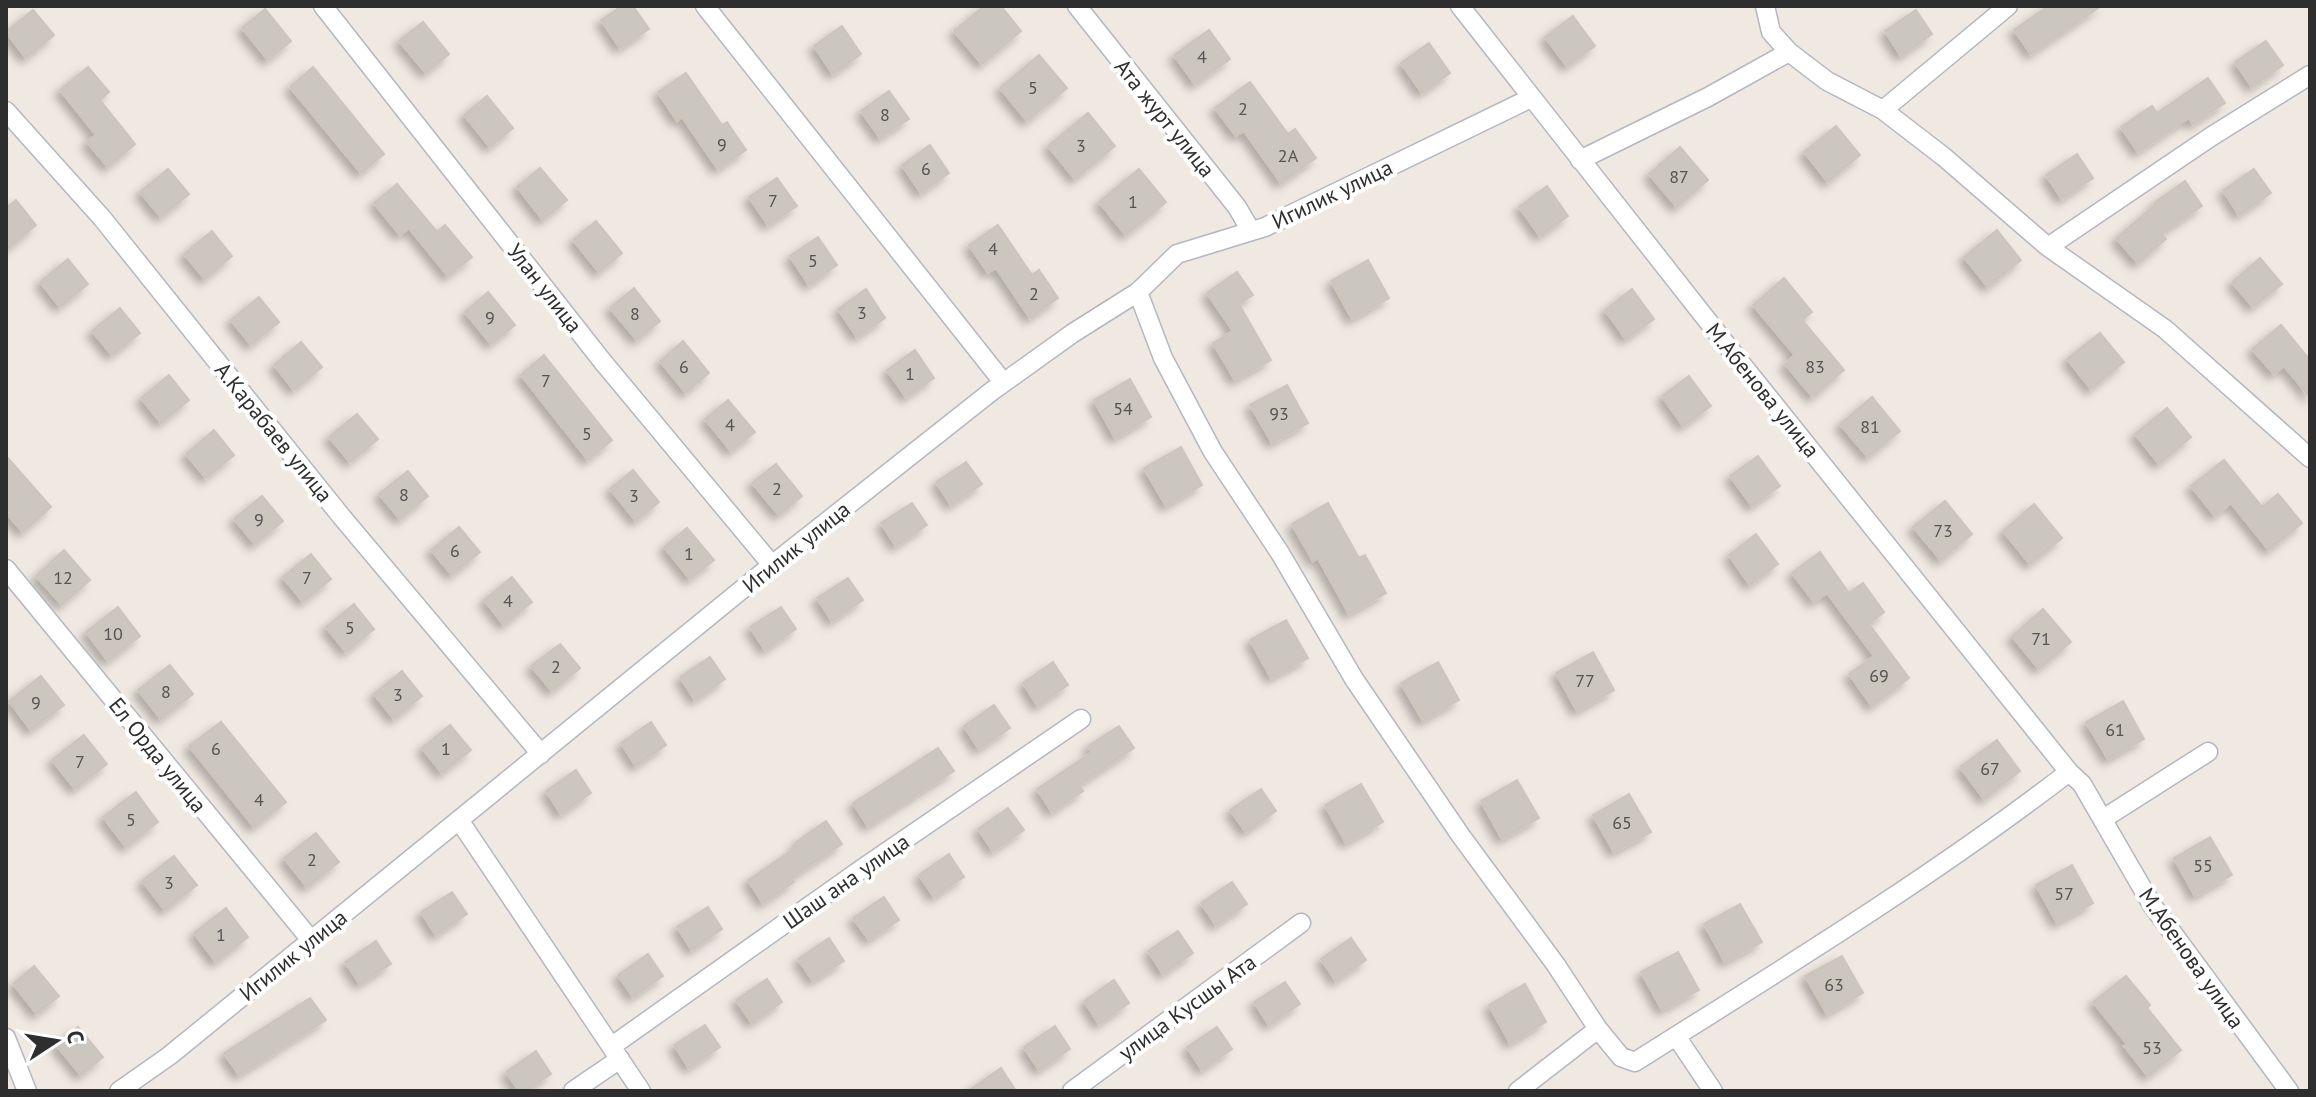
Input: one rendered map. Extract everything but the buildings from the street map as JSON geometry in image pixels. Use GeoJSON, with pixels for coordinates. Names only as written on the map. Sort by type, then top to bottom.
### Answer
{"type":"FeatureCollection","features":[{"type":"Feature","properties":{"kind":"street","name":"Улан улица"},"geometry":{"type":"LineString","coordinates":[[323,6],[603,362],[772,565]]}},
{"type":"Feature","properties":{"kind":"street"},"geometry":{"type":"LineString","coordinates":[[705,6],[1003,382]]}},
{"type":"Feature","properties":{"kind":"street","name":"Ата журт улица"},"geometry":{"type":"LineString","coordinates":[[1077,6],[1237,207],[1251,231]]}},
{"type":"Feature","properties":{"kind":"street","name":"М.Абенова улица"},"geometry":{"type":"LineString","coordinates":[[1460,6],[2069,772],[2082,784],[2152,905],[2289,1091]]}},
{"type":"Feature","properties":{"kind":"street"},"geometry":{"type":"LineString","coordinates":[[1765,6],[1771,32],[1789,52],[1827,81],[1883,110],[1944,157],[2048,247],[2165,329],[2310,458]]}},
{"type":"Feature","properties":{"kind":"street"},"geometry":{"type":"LineString","coordinates":[[1883,110],[2008,6]]}},
{"type":"Feature","properties":{"kind":"street"},"geometry":{"type":"LineString","coordinates":[[1580,160],[1708,97],[1789,52]]}},
{"type":"Feature","properties":{"kind":"street"},"geometry":{"type":"LineString","coordinates":[[2048,247],[2212,136],[2310,75]]}},
{"type":"Feature","properties":{"kind":"street","name":"Игилик улица"},"geometry":{"type":"LineString","coordinates":[[119,1091],[169,1056],[772,565],[1003,382],[1138,292],[1177,254],[1251,231],[1306,208],[1531,98]]}},
{"type":"Feature","properties":{"kind":"street","name":"А.Карабаев улица"},"geometry":{"type":"LineString","coordinates":[[6,111],[102,218],[341,516],[541,754]]}},
{"type":"Feature","properties":{"kind":"street"},"geometry":{"type":"LineString","coordinates":[[1138,292],[1163,358],[1213,452],[1280,553],[1354,679],[1461,836],[1621,1057],[1635,1062],[1676,1036],[2005,822],[2069,772]]}},
{"type":"Feature","properties":{"kind":"street","name":"Ел Орда улица"},"geometry":{"type":"LineString","coordinates":[[6,569],[311,940]]}},
{"type":"Feature","properties":{"kind":"street","name":"Шаш ана улица"},"geometry":{"type":"LineString","coordinates":[[573,1091],[616,1052],[863,868],[1081,719]]}},
{"type":"Feature","properties":{"kind":"street"},"geometry":{"type":"LineString","coordinates":[[2103,819],[2208,752]]}},
{"type":"Feature","properties":{"kind":"street"},"geometry":{"type":"LineString","coordinates":[[459,820],[641,1091]]}},
{"type":"Feature","properties":{"kind":"street","name":"улица Кусшы Ата"},"geometry":{"type":"LineString","coordinates":[[1072,1091],[1301,923]]}},
{"type":"Feature","properties":{"kind":"street"},"geometry":{"type":"LineString","coordinates":[[1518,1091],[1598,1029]]}},
{"type":"Feature","properties":{"kind":"street"},"geometry":{"type":"LineString","coordinates":[[1676,1036],[1713,1091]]}},
{"type":"Feature","properties":{"kind":"street"},"geometry":{"type":"LineString","coordinates":[[6,1038],[18,1085]]}}]}
